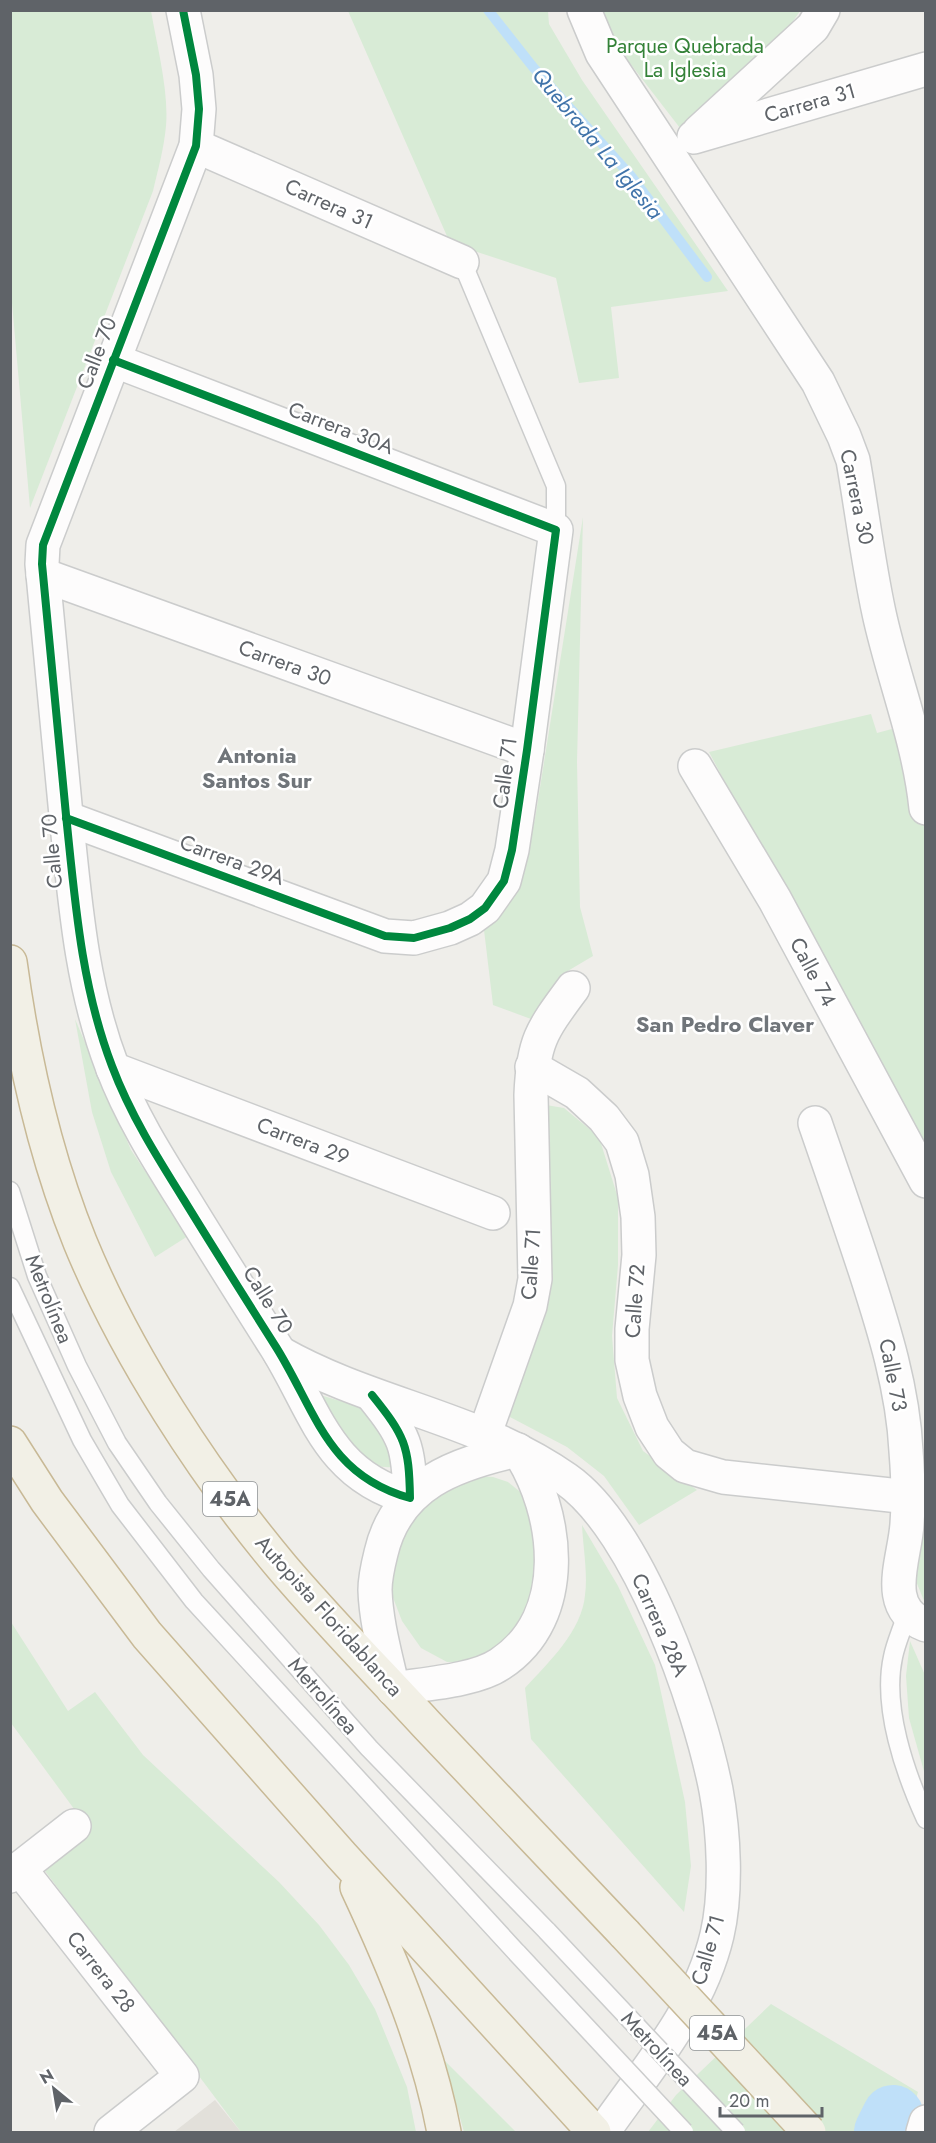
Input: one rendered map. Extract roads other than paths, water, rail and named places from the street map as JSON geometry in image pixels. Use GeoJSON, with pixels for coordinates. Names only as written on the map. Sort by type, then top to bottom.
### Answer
{"type":"FeatureCollection","features":[{"type":"Feature","properties":{"kind":"highway","name":"Autopista Floridablanca"},"geometry":{"type":"LineString","coordinates":[[10,962],[23,1043],[37,1106],[59,1183],[80,1241],[108,1303],[146,1372],[188,1439],[240,1514],[283,1568],[393,1689],[809,2133]]}},
{"type":"Feature","properties":{"kind":"highway"},"geometry":{"type":"LineString","coordinates":[[10,1443],[47,1501],[147,1635],[342,1856],[594,2133]]}},
{"type":"Feature","properties":{"kind":"highway"},"geometry":{"type":"LineString","coordinates":[[342,1856],[380,1935],[410,2009],[438,2102],[444,2133]]}},
{"type":"Feature","properties":{"kind":"street","name":"Calle 70"},"geometry":{"type":"LineString","coordinates":[[183,10],[196,75],[199,109],[196,146],[43,545],[43,575],[76,921],[98,1025],[113,1069],[154,1152],[280,1353],[330,1443],[344,1461],[361,1476],[383,1488],[410,1498],[405,1443],[393,1421],[372,1395]]}},
{"type":"Feature","properties":{"kind":"street","name":"Carrera 30"},"geometry":{"type":"LineString","coordinates":[[584,10],[602,53],[683,148],[818,382],[844,436],[853,460],[879,613],[915,705],[926,808]]}},
{"type":"Feature","properties":{"kind":"street"},"geometry":{"type":"LineString","coordinates":[[683,148],[813,27],[823,10]]}},
{"type":"Feature","properties":{"kind":"street","name":"Carrera 31"},"geometry":{"type":"LineString","coordinates":[[683,148],[926,69]]}},
{"type":"Feature","properties":{"kind":"street","name":"Carrera 31"},"geometry":{"type":"LineString","coordinates":[[196,146],[462,262]]}},
{"type":"Feature","properties":{"kind":"street","name":"Carrera 30A"},"geometry":{"type":"LineString","coordinates":[[113,360],[556,530]]}},
{"type":"Feature","properties":{"kind":"street","name":"Calle 71"},"geometry":{"type":"LineString","coordinates":[[385,936],[414,938],[450,928],[470,919],[485,908],[504,881],[512,850],[527,750],[556,530]]}},
{"type":"Feature","properties":{"kind":"street","name":"Carrera 30"},"geometry":{"type":"LineString","coordinates":[[43,575],[527,750]]}},
{"type":"Feature","properties":{"kind":"street","name":"Calle 74"},"geometry":{"type":"LineString","coordinates":[[695,766],[775,900],[926,1181]]}},
{"type":"Feature","properties":{"kind":"street","name":"Carrera 29A"},"geometry":{"type":"LineString","coordinates":[[66,818],[385,936]]}},
{"type":"Feature","properties":{"kind":"street","name":"Calle 71"},"geometry":{"type":"LineString","coordinates":[[484,1436],[530,1306],[535,1279],[532,1067],[544,1027],[573,988]]}},
{"type":"Feature","properties":{"kind":"street","name":"Calle 72"},"geometry":{"type":"LineString","coordinates":[[532,1067],[577,1094],[604,1118],[622,1142],[632,1175],[638,1217],[639,1255],[632,1329],[632,1360],[640,1396],[652,1427],[669,1453],[686,1466],[723,1477],[909,1497]]}},
{"type":"Feature","properties":{"kind":"street","name":"Carrera 29"},"geometry":{"type":"LineString","coordinates":[[113,1069],[493,1213]]}},
{"type":"Feature","properties":{"kind":"street","name":"Calle 73"},"geometry":{"type":"LineString","coordinates":[[815,1123],[860,1254],[891,1356],[906,1447],[909,1497],[907,1528],[898,1576],[899,1591],[916,1619]]}},
{"type":"Feature","properties":{"kind":"street","name":"Calle 70"},"geometry":{"type":"LineString","coordinates":[[280,1353],[326,1377],[372,1395],[429,1413],[518,1450]]}},
{"type":"Feature","properties":{"kind":"street"},"geometry":{"type":"LineString","coordinates":[[518,1450],[528,1465],[540,1492],[553,1547],[546,1600],[539,1619],[530,1635],[517,1650],[498,1666],[477,1674],[393,1689],[380,1627],[375,1588],[386,1535],[396,1516],[410,1498],[436,1477],[466,1463],[518,1450]]}},
{"type":"Feature","properties":{"kind":"street","name":"Carrera 28A"},"geometry":{"type":"LineString","coordinates":[[518,1450],[538,1460],[570,1482],[594,1505],[618,1537],[644,1583],[689,1693],[706,1750],[716,1792],[721,1846]]}},
{"type":"Feature","properties":{"kind":"street"},"geometry":{"type":"LineString","coordinates":[[15,1873],[74,1826]]}},
{"type":"Feature","properties":{"kind":"street","name":"Calle 71"},"geometry":{"type":"LineString","coordinates":[[603,2133],[678,2026],[704,1978],[717,1934],[721,1906],[721,1846]]}},
{"type":"Feature","properties":{"kind":"street","name":"Carrera 28"},"geometry":{"type":"LineString","coordinates":[[15,1873],[182,2076],[111,2133]]}},
{"type":"Feature","properties":{"kind":"street"},"geometry":{"type":"LineString","coordinates":[[923,2133],[926,2122]]}},
{"type":"Feature","properties":{"kind":"lane","name":"Calle 71"},"geometry":{"type":"LineString","coordinates":[[462,262],[556,486],[556,530]]}},
{"type":"Feature","properties":{"kind":"lane","name":"Metrolínea"},"geometry":{"type":"LineString","coordinates":[[10,1191],[37,1276],[77,1366],[117,1443],[158,1503],[211,1569],[369,1748],[547,1930],[736,2133]]}},
{"type":"Feature","properties":{"kind":"lane","name":"Metrolínea"},"geometry":{"type":"LineString","coordinates":[[10,1287],[82,1440],[120,1505],[194,1601],[684,2133]]}},
{"type":"Feature","properties":{"kind":"lane"},"geometry":{"type":"LineString","coordinates":[[916,1619],[893,1658],[891,1698],[900,1749],[926,1818]]}},
{"type":"Feature","properties":{"kind":"waterway","name":"Quebrada La Iglesia"},"geometry":{"type":"LineString","coordinates":[[488,10],[533,67],[631,176],[707,277]]}},
{"type":"Feature","properties":{"kind":"waterway","name":"Quebrada La Iglesia"},"geometry":{"type":"LineString","coordinates":[[885,2132],[893,2116]]}},
{"type":"Feature","properties":{"kind":"district","name":"Antonia Santos Sur"},"geometry":{"type":"Point","coordinates":[257,768]}},
{"type":"Feature","properties":{"kind":"district","name":"San Pedro Claver"},"geometry":{"type":"Point","coordinates":[725,1024]}},
{"type":"Feature","properties":{"kind":"park label","name":"Parque Quebrada La Iglesia"},"geometry":{"type":"Point","coordinates":[685,58]}}]}
